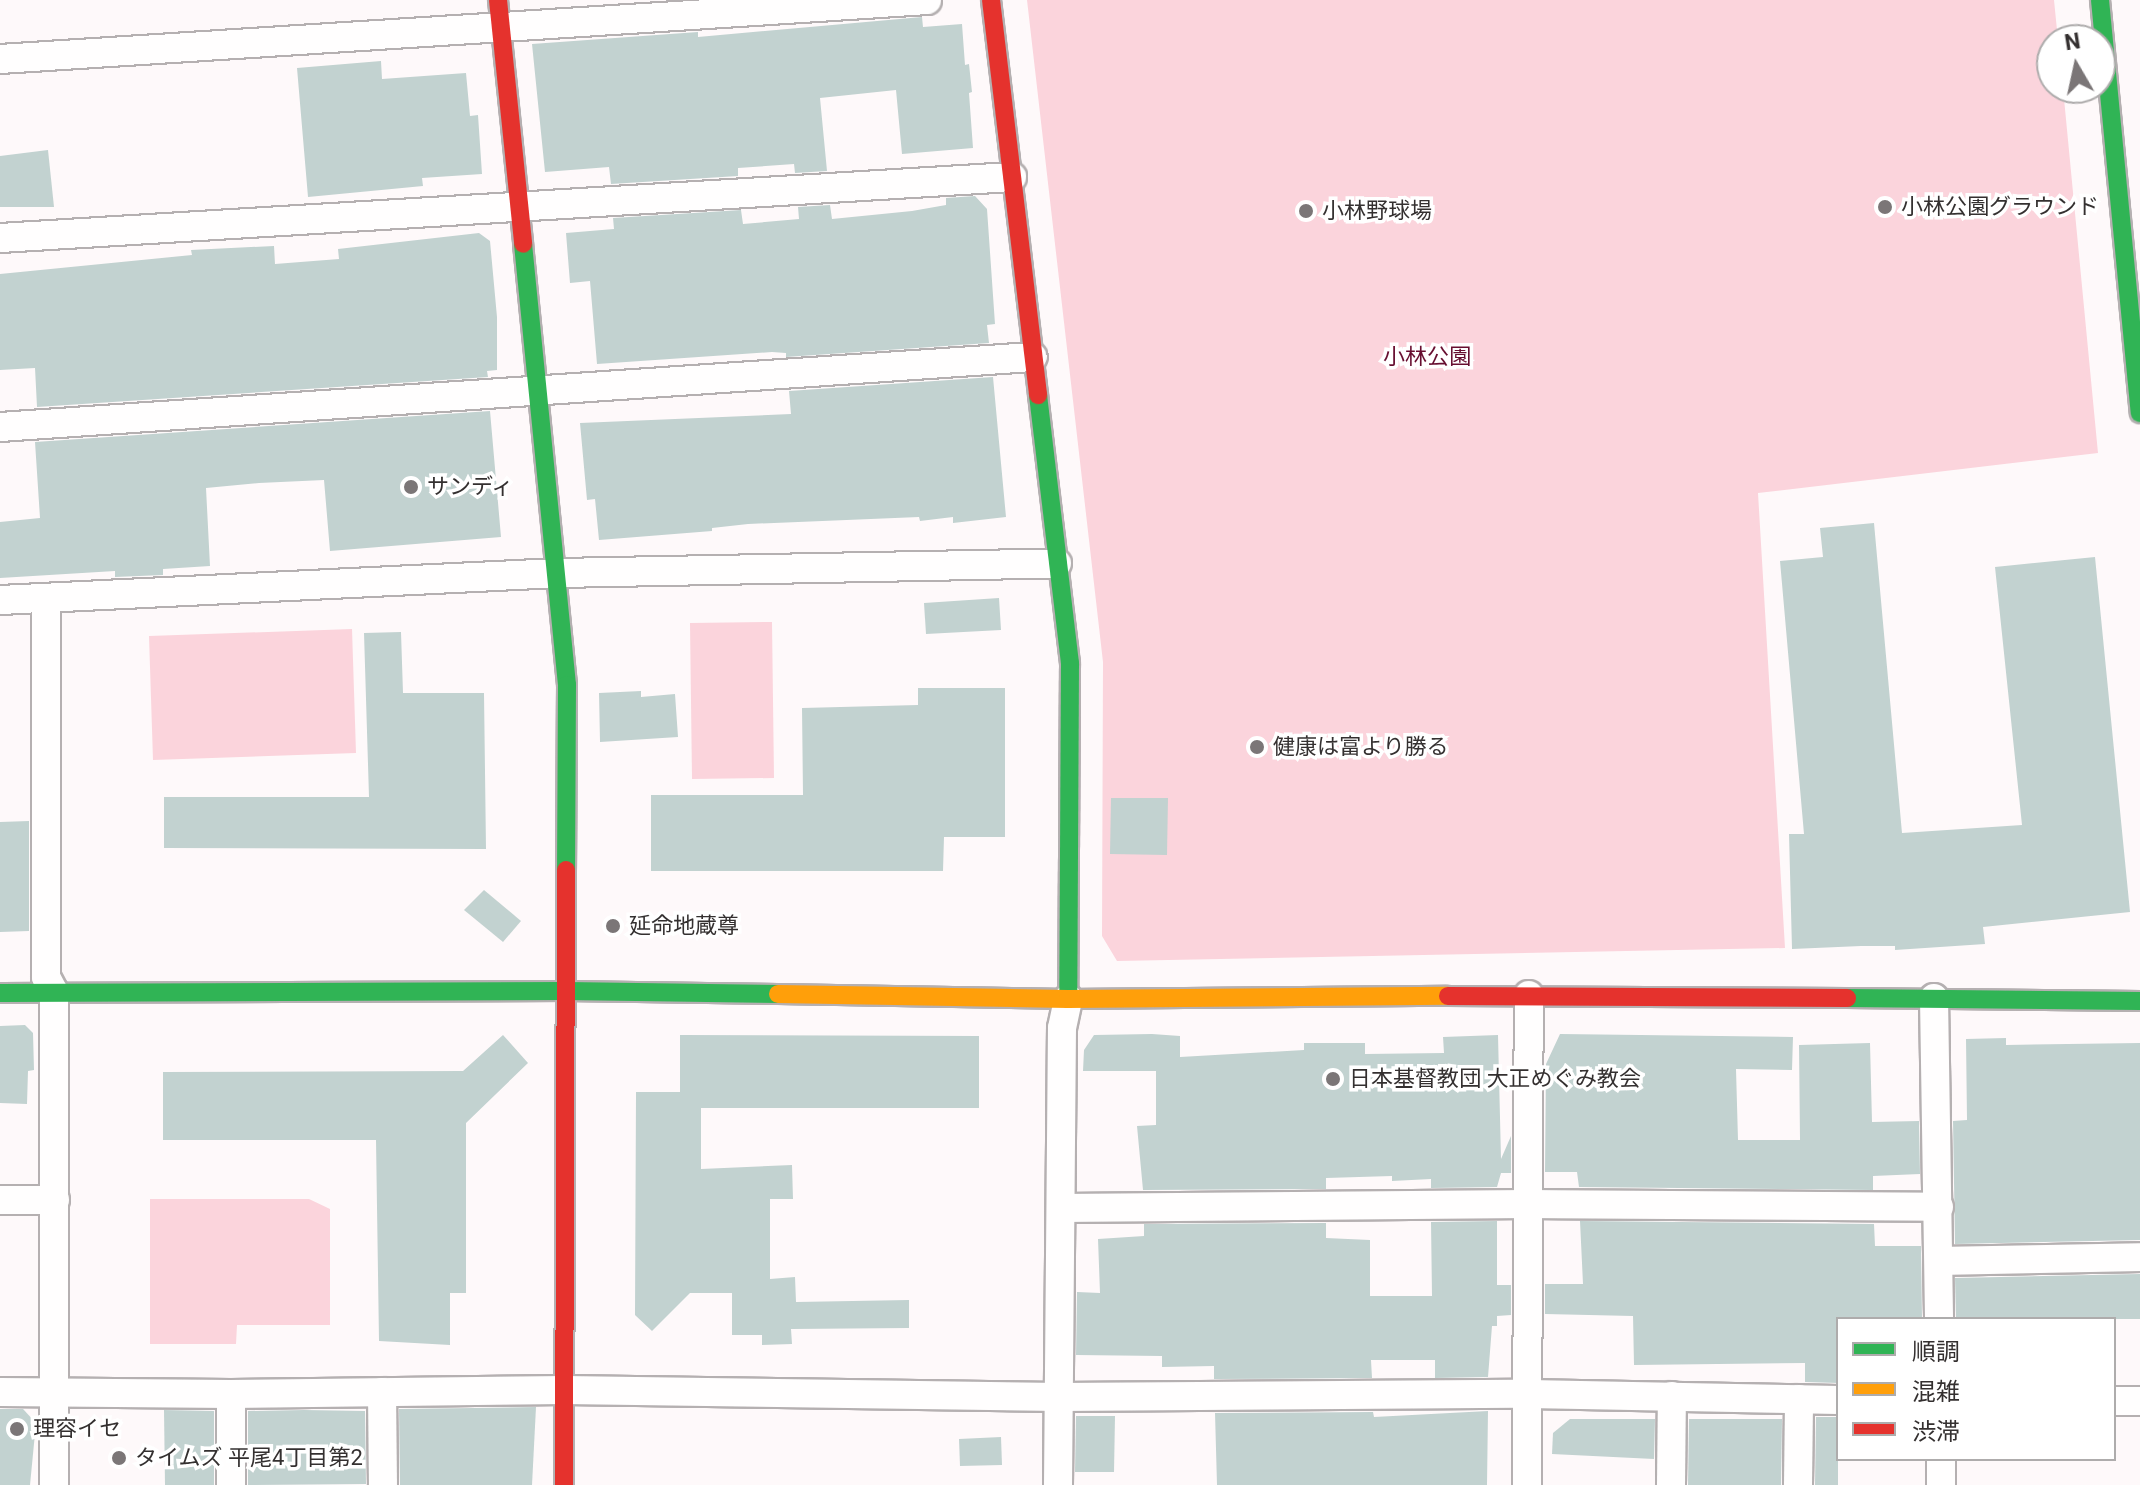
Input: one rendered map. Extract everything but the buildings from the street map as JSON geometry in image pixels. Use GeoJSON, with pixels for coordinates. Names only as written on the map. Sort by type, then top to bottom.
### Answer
{"type":"FeatureCollection","features":[{"type":"Feature","properties":{"kind":"street"},"geometry":{"type":"LineString","coordinates":[[498,0],[567,685],[564,1485]]}},
{"type":"Feature","properties":{"kind":"street"},"geometry":{"type":"LineString","coordinates":[[0,59],[927,0]]}},
{"type":"Feature","properties":{"kind":"street"},"geometry":{"type":"LineString","coordinates":[[991,0],[1070,663],[1068,999],[1062,1028],[1058,1485]]}},
{"type":"Feature","properties":{"kind":"street"},"geometry":{"type":"LineString","coordinates":[[2100,0],[2140,413]]}},
{"type":"Feature","properties":{"kind":"street"},"geometry":{"type":"LineString","coordinates":[[0,238],[1012,177]]}},
{"type":"Feature","properties":{"kind":"street"},"geometry":{"type":"LineString","coordinates":[[0,427],[1033,357]]}},
{"type":"Feature","properties":{"kind":"street"},"geometry":{"type":"LineString","coordinates":[[0,600],[558,573],[1057,563]]}},
{"type":"Feature","properties":{"kind":"street"},"geometry":{"type":"LineString","coordinates":[[46,598],[46,977],[54,992],[54,1485]]}},
{"type":"Feature","properties":{"kind":"street"},"geometry":{"type":"LineString","coordinates":[[0,993],[566,991],[1068,999],[1529,995],[2140,1001]]}},
{"type":"Feature","properties":{"kind":"street"},"geometry":{"type":"LineString","coordinates":[[1527,1485],[1529,995]]}},
{"type":"Feature","properties":{"kind":"street"},"geometry":{"type":"LineString","coordinates":[[1934,998],[1939,1317]]}},
{"type":"Feature","properties":{"kind":"street"},"geometry":{"type":"LineString","coordinates":[[0,1200],[55,1200]]}},
{"type":"Feature","properties":{"kind":"street"},"geometry":{"type":"LineString","coordinates":[[1061,1208],[1528,1204],[1939,1207]]}},
{"type":"Feature","properties":{"kind":"street"},"geometry":{"type":"LineString","coordinates":[[1939,1261],[2140,1257]]}},
{"type":"Feature","properties":{"kind":"street"},"geometry":{"type":"LineString","coordinates":[[0,1392],[231,1394],[565,1390],[1059,1397],[1529,1394],[1836,1400]]}},
{"type":"Feature","properties":{"kind":"street"},"geometry":{"type":"LineString","coordinates":[[382,1392],[383,1485]]}},
{"type":"Feature","properties":{"kind":"street"},"geometry":{"type":"LineString","coordinates":[[231,1394],[231,1485]]}},
{"type":"Feature","properties":{"kind":"street"},"geometry":{"type":"LineString","coordinates":[[1671,1485],[1672,1396]]}},
{"type":"Feature","properties":{"kind":"street"},"geometry":{"type":"LineString","coordinates":[[1798,1485],[1799,1399]]}},
{"type":"Feature","properties":{"kind":"street"},"geometry":{"type":"LineString","coordinates":[[2116,1401],[2140,1401]]}},
{"type":"Feature","properties":{"kind":"street"},"geometry":{"type":"LineString","coordinates":[[1941,1461],[1941,1485]]}},
{"type":"Feature","properties":{"kind":"green space","name":"小林公園"},"geometry":{"type":"Polygon","coordinates":[[[1027,0],[2054,0],[2056,24],[2036,24],[2036,104],[2065,104],[2098,453],[1758,493],[1785,948],[1117,961],[1102,936],[1103,662],[1027,0]]]}},
{"type":"Feature","properties":{"kind":"green space"},"geometry":{"type":"Polygon","coordinates":[[[772,622],[774,778],[692,779],[690,623],[772,622]]]}},
{"type":"Feature","properties":{"kind":"green space"},"geometry":{"type":"Polygon","coordinates":[[[352,629],[356,753],[153,760],[149,636],[352,629]]]}},
{"type":"Feature","properties":{"kind":"green space"},"geometry":{"type":"Polygon","coordinates":[[[150,1199],[309,1199],[330,1209],[330,1325],[237,1325],[236,1344],[150,1344],[150,1199]]]}},
{"type":"Feature","properties":{"kind":"traffic: fast"},"geometry":{"type":"LineString","coordinates":[[2100,0],[2140,413]]}},
{"type":"Feature","properties":{"kind":"traffic: fast"},"geometry":{"type":"LineString","coordinates":[[523,244],[567,685],[566,870]]}},
{"type":"Feature","properties":{"kind":"traffic: fast"},"geometry":{"type":"LineString","coordinates":[[1038,395],[1070,663],[1068,999]]}},
{"type":"Feature","properties":{"kind":"traffic: fast"},"geometry":{"type":"LineString","coordinates":[[0,993],[566,991],[778,994]]}},
{"type":"Feature","properties":{"kind":"traffic: fast"},"geometry":{"type":"LineString","coordinates":[[1847,998],[2140,1001]]}},
{"type":"Feature","properties":{"kind":"traffic: slow"},"geometry":{"type":"LineString","coordinates":[[778,994],[1068,999],[1448,996]]}},
{"type":"Feature","properties":{"kind":"traffic: jam"},"geometry":{"type":"LineString","coordinates":[[498,0],[523,244]]}},
{"type":"Feature","properties":{"kind":"traffic: jam"},"geometry":{"type":"LineString","coordinates":[[991,0],[1038,395]]}},
{"type":"Feature","properties":{"kind":"traffic: jam"},"geometry":{"type":"LineString","coordinates":[[564,1485],[566,870]]}},
{"type":"Feature","properties":{"kind":"traffic: jam"},"geometry":{"type":"LineString","coordinates":[[1448,996],[1847,998]]}},
{"type":"Feature","properties":{"kind":"place","name":"小林公園グラウンド"},"geometry":{"type":"Point","coordinates":[1885,207]}},
{"type":"Feature","properties":{"kind":"place","name":"小林野球場"},"geometry":{"type":"Point","coordinates":[1306,211]}},
{"type":"Feature","properties":{"kind":"place","name":"サンディ"},"geometry":{"type":"Point","coordinates":[411,487]}},
{"type":"Feature","properties":{"kind":"place","name":"健康は富より勝る"},"geometry":{"type":"Point","coordinates":[1257,747]}},
{"type":"Feature","properties":{"kind":"place","name":"延命地蔵尊"},"geometry":{"type":"Point","coordinates":[613,926]}},
{"type":"Feature","properties":{"kind":"place","name":"日本基督教団 大正めぐみ教会"},"geometry":{"type":"Point","coordinates":[1333,1079]}},
{"type":"Feature","properties":{"kind":"place","name":"理容イセ"},"geometry":{"type":"Point","coordinates":[17,1429]}},
{"type":"Feature","properties":{"kind":"place","name":"タイムズ 平尾4丁目第2"},"geometry":{"type":"Point","coordinates":[119,1458]}}]}
